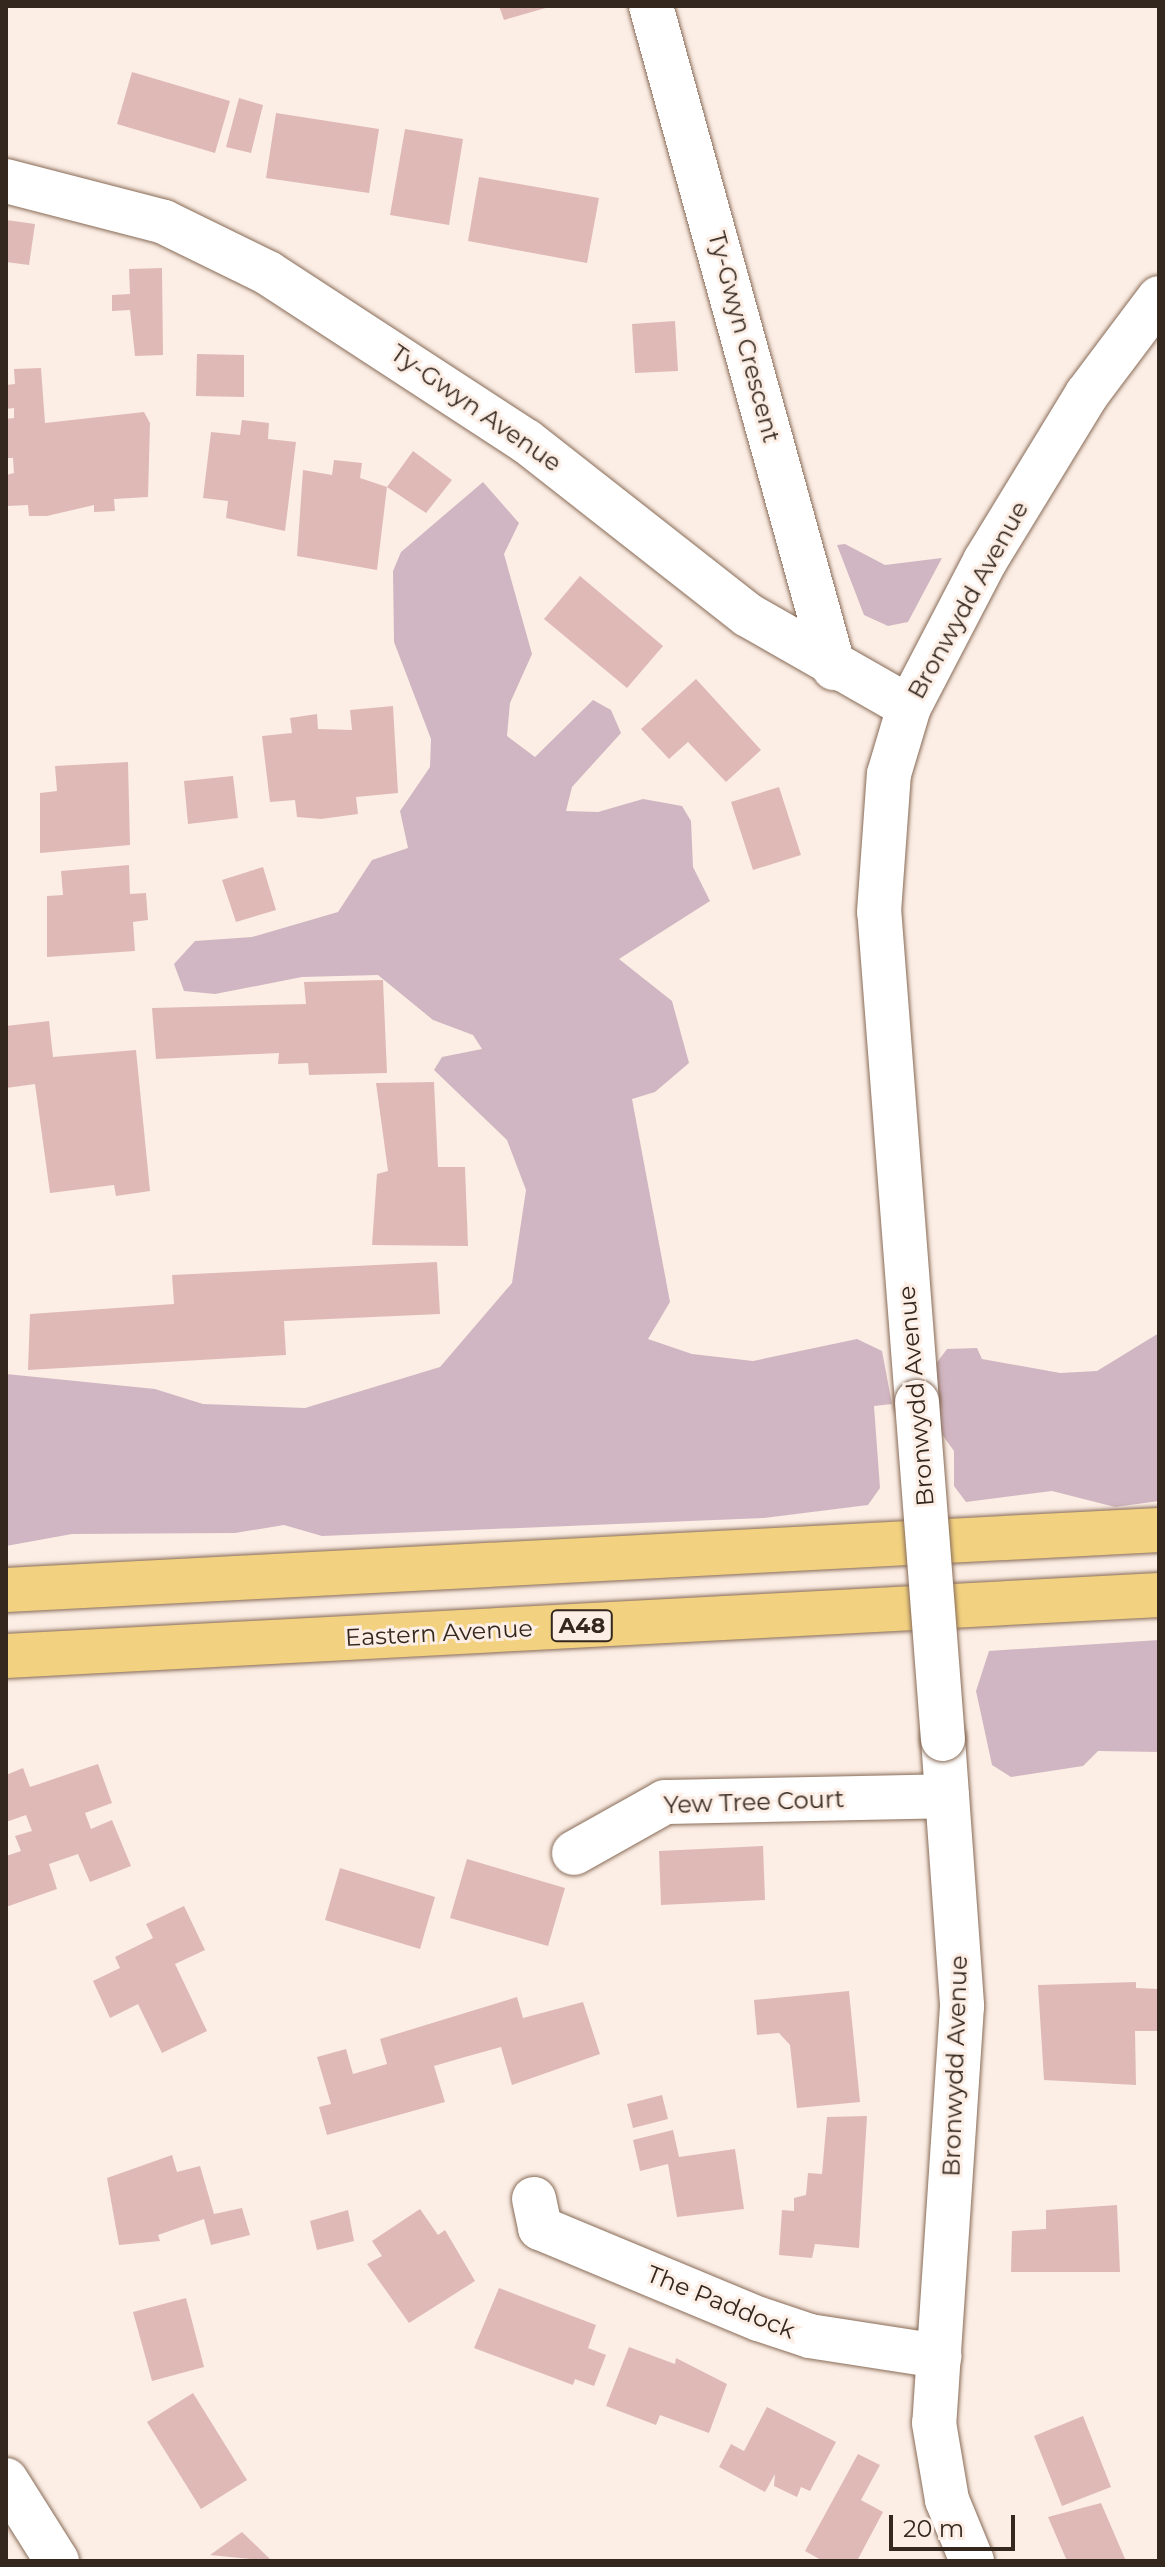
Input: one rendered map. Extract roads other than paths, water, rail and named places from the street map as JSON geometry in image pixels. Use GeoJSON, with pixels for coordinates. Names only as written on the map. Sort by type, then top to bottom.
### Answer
{"type":"FeatureCollection","features":[{"type":"Feature","properties":{"kind":"highway"},"geometry":{"type":"LineString","coordinates":[[6,1590],[1159,1530]]}},
{"type":"Feature","properties":{"kind":"highway","name":"Eastern Avenue"},"geometry":{"type":"LineString","coordinates":[[6,1656],[1159,1595]]}},
{"type":"Feature","properties":{"kind":"street","name":"Ty-Gwyn Crescent"},"geometry":{"type":"LineString","coordinates":[[651,6],[834,668]]}},
{"type":"Feature","properties":{"kind":"street","name":"Ty-Gwyn Avenue"},"geometry":{"type":"LineString","coordinates":[[6,181],[164,222],[281,281],[526,441],[748,615],[834,668],[909,707]]}},
{"type":"Feature","properties":{"kind":"street","name":"Bronwydd Avenue"},"geometry":{"type":"LineString","coordinates":[[972,2561],[938,2465],[939,2356],[962,2006],[878,866],[889,774],[909,707],[985,561],[1087,394],[1159,298]]}},
{"type":"Feature","properties":{"kind":"street","name":"Yew Tree Court"},"geometry":{"type":"LineString","coordinates":[[574,1853],[665,1802],[947,1796]]}},
{"type":"Feature","properties":{"kind":"street","name":"The Paddock"},"geometry":{"type":"LineString","coordinates":[[534,2199],[540,2228],[759,2319],[810,2336],[939,2356]]}},
{"type":"Feature","properties":{"kind":"street"},"geometry":{"type":"LineString","coordinates":[[6,2480],[57,2561]]}}]}
